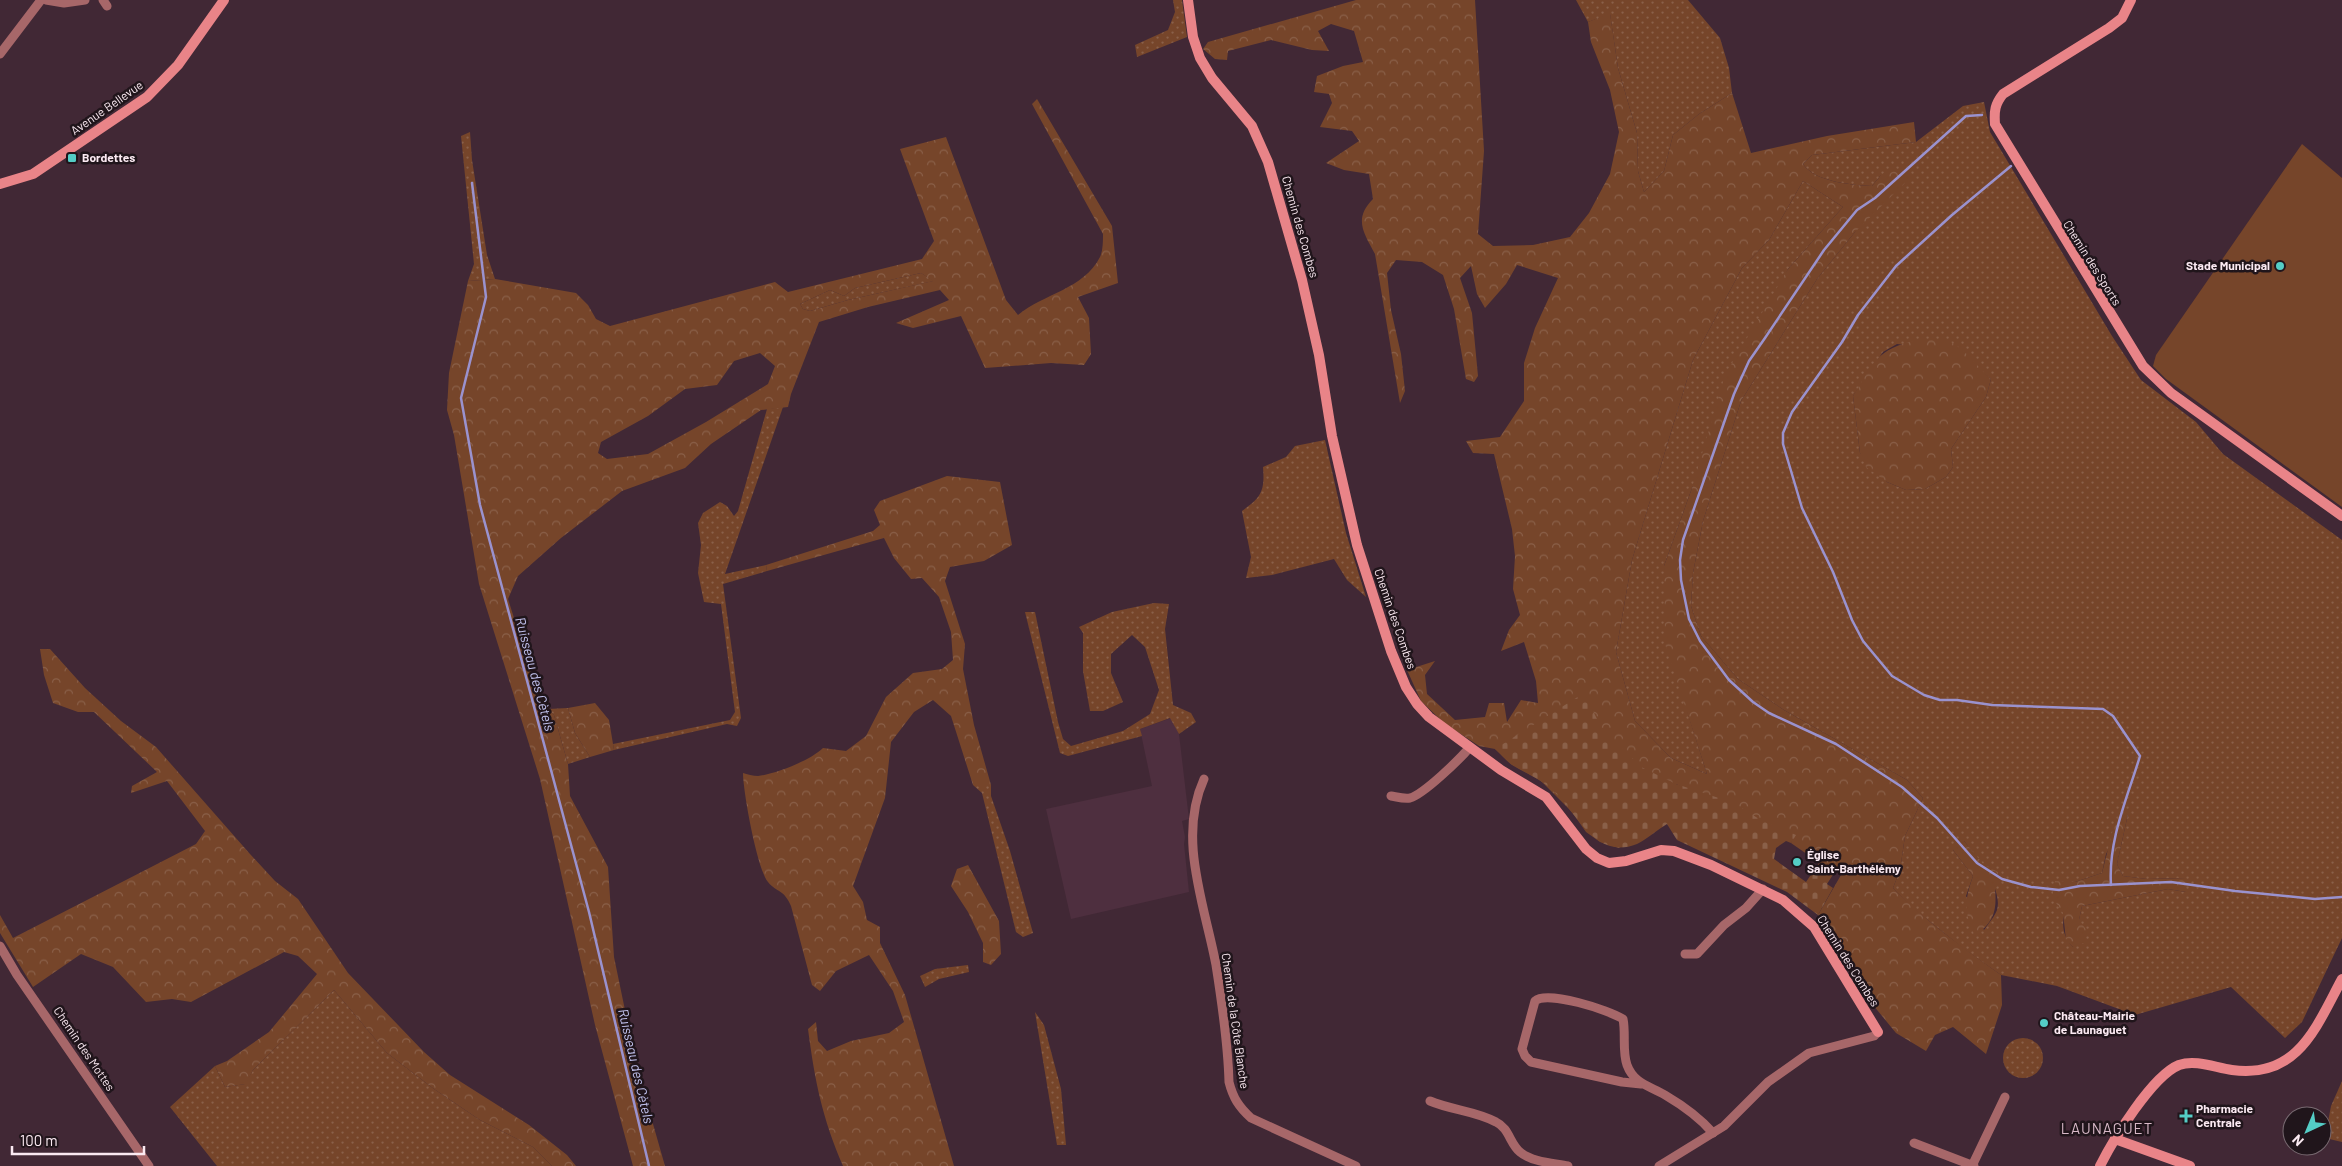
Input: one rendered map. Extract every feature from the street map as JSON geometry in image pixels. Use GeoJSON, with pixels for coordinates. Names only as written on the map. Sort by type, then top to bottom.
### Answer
{"type":"FeatureCollection","features":[{"type":"Feature","properties":{"kind":"street"},"geometry":{"type":"LineString","coordinates":[[0,54],[41,0]]}},
{"type":"Feature","properties":{"kind":"street"},"geometry":{"type":"LineString","coordinates":[[46,0],[64,3],[85,0]]}},
{"type":"Feature","properties":{"kind":"street","name":"Avenue Bellevue"},"geometry":{"type":"LineString","coordinates":[[0,184],[33,174],[147,97],[178,65],[224,0]]}},
{"type":"Feature","properties":{"kind":"street","name":"Chemin des Combes"},"geometry":{"type":"LineString","coordinates":[[1188,0],[1193,37],[1200,58],[1212,78],[1252,126],[1268,162],[1304,289],[1319,355],[1332,436],[1350,518],[1370,590],[1391,651],[1416,704],[1429,718],[1501,770],[1546,797],[1586,849],[1597,858],[1609,863],[1626,861],[1661,850],[1674,851],[1711,865],[1783,900],[1814,927],[1878,1032]]}},
{"type":"Feature","properties":{"kind":"street","name":"Chemin des Sports"},"geometry":{"type":"LineString","coordinates":[[2131,0],[2122,18],[2109,28],[2003,94],[1996,102],[1994,111],[1995,124],[2087,278],[2143,366],[2179,398],[2342,516]]}},
{"type":"Feature","properties":{"kind":"street"},"geometry":{"type":"LineString","coordinates":[[1390,796],[1407,799],[1417,796],[1470,747]]}},
{"type":"Feature","properties":{"kind":"street","name":"Chemin de la Côte Blanche"},"geometry":{"type":"LineString","coordinates":[[1204,778],[1198,791],[1193,834],[1197,884],[1216,965],[1229,1082],[1233,1096],[1240,1108],[1251,1118],[1356,1166]]}},
{"type":"Feature","properties":{"kind":"street"},"geometry":{"type":"LineString","coordinates":[[1685,954],[1697,954],[1724,925],[1746,908],[1763,890]]}},
{"type":"Feature","properties":{"kind":"street","name":"Chemin des Mottes"},"geometry":{"type":"LineString","coordinates":[[0,946],[149,1166]]}},
{"type":"Feature","properties":{"kind":"street"},"geometry":{"type":"LineString","coordinates":[[2100,1166],[2115,1139],[2153,1088],[2178,1066],[2188,1063],[2249,1072],[2268,1068],[2291,1058],[2304,1046],[2313,1033],[2342,979]]}},
{"type":"Feature","properties":{"kind":"street"},"geometry":{"type":"LineString","coordinates":[[1641,1084],[1626,1064],[1623,1019],[1608,1010],[1546,996],[1535,1001],[1522,1049],[1524,1056],[1531,1062],[1622,1082],[1641,1084],[1665,1094],[1714,1133]]}},
{"type":"Feature","properties":{"kind":"street"},"geometry":{"type":"LineString","coordinates":[[1659,1166],[1714,1133],[1738,1114],[1768,1082],[1809,1053],[1874,1036],[1878,1032]]}},
{"type":"Feature","properties":{"kind":"street"},"geometry":{"type":"LineString","coordinates":[[1914,1143],[1973,1166],[2004,1097]]}},
{"type":"Feature","properties":{"kind":"street"},"geometry":{"type":"LineString","coordinates":[[1430,1100],[1448,1108],[1499,1123],[1507,1131],[1518,1152],[1530,1158],[1568,1166]]}},
{"type":"Feature","properties":{"kind":"street"},"geometry":{"type":"LineString","coordinates":[[2115,1139],[2190,1166]]}},
{"type":"Feature","properties":{"kind":"shaded area"},"geometry":{"type":"Polygon","coordinates":[[[1171,718],[1179,734],[1189,819],[1182,821],[1189,892],[1071,919],[1046,809],[1152,786],[1140,729],[1171,718]]]}},
{"type":"Feature","properties":{"kind":"green space"},"geometry":{"type":"Polygon","coordinates":[[[1173,0],[1182,0],[1187,37],[1137,57],[1135,45],[1168,30],[1175,12],[1173,0]]]}},
{"type":"Feature","properties":{"kind":"green space"},"geometry":{"type":"Polygon","coordinates":[[[1356,0],[1475,0],[1484,151],[1478,234],[1493,246],[1533,245],[1570,237],[1589,213],[1610,174],[1619,132],[1610,90],[1591,42],[1588,22],[1610,13],[1618,68],[1637,133],[1638,171],[1644,192],[1664,171],[1673,135],[1699,114],[1732,93],[1751,153],[1827,136],[1914,122],[1916,142],[1812,155],[1803,164],[1816,175],[1825,179],[1854,185],[1872,186],[1881,175],[1893,167],[1912,176],[1855,232],[1817,279],[1741,401],[1703,521],[1693,573],[1691,606],[1701,636],[1738,679],[1784,710],[1907,780],[1923,798],[1905,836],[1900,870],[1893,888],[1932,923],[2001,975],[2002,1005],[1986,1054],[1953,1027],[1935,1035],[1926,1051],[1896,1033],[1864,994],[1818,915],[1841,875],[1836,871],[1834,873],[1791,843],[1792,840],[1676,784],[1619,848],[1600,842],[1586,832],[1572,812],[1541,781],[1511,764],[1495,749],[1479,746],[1444,723],[1421,701],[1407,670],[1435,661],[1425,675],[1427,694],[1455,720],[1485,717],[1489,703],[1504,703],[1507,722],[1521,700],[1538,703],[1536,681],[1524,642],[1501,651],[1509,630],[1520,615],[1513,589],[1515,556],[1512,529],[1494,454],[1473,453],[1466,441],[1500,437],[1524,401],[1524,363],[1535,328],[1558,278],[1517,265],[1506,284],[1485,308],[1477,294],[1471,266],[1460,278],[1472,313],[1478,376],[1474,382],[1466,379],[1454,309],[1443,275],[1422,262],[1396,260],[1387,273],[1391,310],[1401,354],[1405,391],[1400,403],[1375,254],[1362,226],[1363,213],[1373,199],[1369,174],[1344,170],[1326,163],[1359,141],[1352,131],[1320,127],[1332,103],[1329,94],[1314,92],[1317,76],[1343,66],[1363,62],[1354,31],[1331,24],[1318,31],[1329,51],[1312,50],[1271,40],[1228,51],[1227,60],[1215,59],[1203,49],[1208,42],[1356,0]],[[1803,181],[1769,240],[1742,268],[1693,360],[1632,560],[1616,652],[1635,721],[1671,758],[1707,774],[1665,644],[1664,566],[1692,488],[1725,375],[1788,269],[1843,207],[1803,181]]]}},
{"type":"Feature","properties":{"kind":"green space"},"geometry":{"type":"Polygon","coordinates":[[[1576,0],[1688,0],[1720,38],[1729,68],[1732,93],[1699,114],[1673,135],[1664,171],[1644,192],[1638,171],[1637,133],[1618,68],[1610,14],[1588,22],[1576,0]]]}},
{"type":"Feature","properties":{"kind":"green space"},"geometry":{"type":"Polygon","coordinates":[[[1037,99],[1112,226],[1118,283],[1078,297],[1089,318],[1091,354],[1084,365],[1051,363],[985,368],[961,316],[913,328],[896,323],[949,300],[940,290],[868,307],[819,322],[791,394],[788,407],[761,410],[711,444],[685,468],[622,491],[561,538],[518,576],[508,599],[540,700],[554,715],[568,764],[570,796],[608,867],[614,957],[637,1068],[665,1166],[633,1166],[595,1025],[540,779],[479,584],[454,435],[447,410],[449,373],[468,281],[495,279],[576,293],[588,305],[596,319],[610,326],[775,282],[788,292],[922,259],[934,241],[900,149],[946,137],[1006,300],[1018,315],[1084,277],[1100,257],[1103,243],[1103,234],[1032,104],[1037,99]],[[921,273],[855,288],[844,296],[830,290],[800,304],[803,309],[810,311],[848,300],[933,281],[921,273]],[[760,353],[734,361],[717,385],[685,389],[648,416],[601,442],[598,453],[607,459],[648,454],[706,422],[768,384],[775,366],[760,353]]]}},
{"type":"Feature","properties":{"kind":"green space"},"geometry":{"type":"Polygon","coordinates":[[[1984,102],[1990,132],[2112,336],[2141,380],[2196,422],[2223,454],[2342,540],[2342,938],[2302,1022],[2285,1038],[2231,987],[2135,1015],[2057,986],[2001,975],[1964,949],[1913,908],[1893,888],[1900,870],[1905,836],[1923,798],[1907,780],[1784,710],[1738,679],[1701,636],[1691,606],[1693,573],[1703,521],[1741,401],[1817,279],[1855,232],[1881,175],[1872,186],[1845,183],[1816,175],[1803,164],[1812,155],[1916,142],[1963,106],[1984,102]],[[1897,344],[1883,352],[1853,396],[1860,453],[1887,482],[1906,490],[1925,489],[1946,477],[1953,467],[1951,449],[1986,397],[1991,379],[1976,367],[1965,353],[1897,344]],[[2128,814],[2106,854],[2102,873],[2075,882],[2066,907],[2063,924],[2064,932],[2067,940],[2073,947],[2082,906],[2168,889],[2186,892],[2186,878],[2147,879],[2123,876],[2117,864],[2128,814]],[[1964,841],[1953,850],[1973,876],[1966,896],[1984,930],[1997,910],[1998,901],[1993,883],[1982,864],[1964,841]]]}},
{"type":"Feature","properties":{"kind":"green space"},"geometry":{"type":"Polygon","coordinates":[[[470,132],[472,160],[487,255],[495,279],[468,281],[474,264],[461,136],[470,132]]]}},
{"type":"Feature","properties":{"kind":"green space","name":"Stade Municipal"},"geometry":{"type":"Polygon","coordinates":[[[2302,144],[2342,178],[2342,507],[2166,379],[2153,366],[2156,355],[2302,144]]]}},
{"type":"Feature","properties":{"kind":"green space"},"geometry":{"type":"Polygon","coordinates":[[[1803,181],[1843,207],[1788,269],[1692,488],[1664,566],[1688,714],[1707,774],[1671,758],[1635,721],[1616,652],[1632,560],[1693,360],[1742,268],[1769,240],[1803,181]]]}},
{"type":"Feature","properties":{"kind":"green space"},"geometry":{"type":"Polygon","coordinates":[[[921,273],[934,281],[848,300],[810,311],[803,309],[800,304],[830,290],[844,296],[855,288],[921,273]]]}},
{"type":"Feature","properties":{"kind":"green space"},"geometry":{"type":"Polygon","coordinates":[[[1937,339],[1955,344],[1991,379],[1986,397],[1951,449],[1953,467],[1946,477],[1925,489],[1906,490],[1887,482],[1866,467],[1860,453],[1853,396],[1872,366],[1884,353],[1917,340],[1937,339]]]}},
{"type":"Feature","properties":{"kind":"green space"},"geometry":{"type":"Polygon","coordinates":[[[783,407],[725,574],[766,565],[767,571],[723,584],[741,718],[737,726],[727,724],[614,750],[613,744],[730,720],[735,712],[721,604],[704,602],[698,573],[701,545],[698,523],[703,513],[720,502],[727,506],[734,516],[738,511],[767,409],[783,407]]]}},
{"type":"Feature","properties":{"kind":"green space"},"geometry":{"type":"Polygon","coordinates":[[[1325,440],[1346,533],[1366,597],[1347,580],[1334,559],[1272,575],[1246,578],[1251,557],[1242,511],[1258,498],[1263,482],[1263,467],[1286,457],[1295,446],[1325,440]]]}},
{"type":"Feature","properties":{"kind":"green space"},"geometry":{"type":"Polygon","coordinates":[[[947,476],[1000,482],[1012,545],[984,561],[950,567],[945,581],[965,644],[963,669],[974,725],[991,785],[973,785],[951,716],[933,700],[914,712],[891,742],[885,798],[853,886],[863,902],[867,920],[880,927],[880,943],[905,995],[954,1166],[843,1166],[820,1099],[808,1029],[816,1022],[818,1041],[827,1051],[851,1041],[889,1033],[904,1022],[893,991],[869,955],[836,971],[820,991],[812,985],[791,906],[786,897],[768,882],[759,862],[748,812],[743,773],[758,776],[774,772],[802,762],[823,748],[846,751],[866,736],[886,697],[913,673],[942,669],[953,660],[951,632],[939,597],[922,578],[911,579],[894,558],[884,538],[767,571],[766,565],[873,531],[880,525],[874,510],[880,501],[947,476]]]}},
{"type":"Feature","properties":{"kind":"green space"},"geometry":{"type":"Polygon","coordinates":[[[1154,603],[1169,604],[1165,629],[1173,705],[1191,713],[1196,722],[1179,734],[1170,718],[1140,729],[1142,736],[1068,756],[1060,753],[1025,612],[1035,612],[1058,722],[1063,739],[1071,746],[1123,731],[1150,714],[1159,690],[1145,647],[1132,635],[1111,654],[1111,673],[1123,702],[1103,711],[1090,711],[1083,671],[1083,633],[1079,627],[1112,612],[1154,603]]]}},
{"type":"Feature","properties":{"kind":"green space"},"geometry":{"type":"Polygon","coordinates":[[[40,649],[50,649],[85,688],[121,721],[156,747],[275,881],[298,899],[348,973],[424,1052],[450,1075],[529,1125],[567,1155],[576,1166],[552,1166],[533,1147],[480,1120],[434,1089],[387,1053],[334,990],[253,1070],[246,1084],[225,1087],[215,1066],[227,1061],[269,1032],[317,974],[298,956],[284,952],[191,1002],[172,999],[146,1002],[113,967],[81,954],[33,987],[0,933],[0,915],[13,938],[196,844],[205,831],[167,781],[131,793],[132,786],[157,772],[94,712],[78,712],[53,703],[44,675],[40,649]]]}},
{"type":"Feature","properties":{"kind":"green space"},"geometry":{"type":"Polygon","coordinates":[[[1584,693],[1603,731],[1643,768],[1676,784],[1734,803],[1759,819],[1796,835],[1791,843],[1786,841],[1776,848],[1774,859],[1806,882],[1819,863],[1834,873],[1827,884],[1833,888],[1818,915],[1787,892],[1677,840],[1667,824],[1637,844],[1622,847],[1609,846],[1598,840],[1588,831],[1551,789],[1512,765],[1495,749],[1584,693]]]}},
{"type":"Feature","properties":{"kind":"green space"},"geometry":{"type":"Polygon","coordinates":[[[595,703],[609,720],[614,750],[590,757],[575,733],[568,708],[595,703]]]}},
{"type":"Feature","properties":{"kind":"green space"},"geometry":{"type":"Polygon","coordinates":[[[568,708],[575,733],[590,757],[568,764],[554,715],[548,709],[568,708]]]}},
{"type":"Feature","properties":{"kind":"green space"},"geometry":{"type":"Polygon","coordinates":[[[973,785],[991,785],[991,796],[1010,851],[1033,933],[1023,937],[1016,932],[982,793],[973,785]]]}},
{"type":"Feature","properties":{"kind":"green space"},"geometry":{"type":"Polygon","coordinates":[[[2128,814],[2117,864],[2123,876],[2147,879],[2186,878],[2186,892],[2168,889],[2082,906],[2079,920],[2088,932],[2084,943],[2073,947],[2066,940],[2063,913],[2052,897],[2055,881],[2075,882],[2102,873],[2115,821],[2128,814]]]}},
{"type":"Feature","properties":{"kind":"green space"},"geometry":{"type":"Polygon","coordinates":[[[1955,841],[1964,841],[1984,865],[2004,875],[1995,889],[1995,910],[1993,916],[1975,936],[1966,906],[1973,876],[1953,850],[1955,841]]]}},
{"type":"Feature","properties":{"kind":"green space"},"geometry":{"type":"Polygon","coordinates":[[[968,865],[999,921],[1001,954],[991,965],[983,962],[983,943],[968,912],[951,886],[957,869],[968,865]]]}},
{"type":"Feature","properties":{"kind":"green space"},"geometry":{"type":"Polygon","coordinates":[[[968,965],[969,972],[939,979],[925,987],[920,976],[935,969],[968,965]]]}},
{"type":"Feature","properties":{"kind":"green space"},"geometry":{"type":"Polygon","coordinates":[[[334,990],[387,1053],[434,1089],[480,1120],[533,1147],[552,1166],[217,1166],[170,1107],[215,1066],[225,1087],[245,1084],[253,1070],[334,990]]]}},
{"type":"Feature","properties":{"kind":"green space"},"geometry":{"type":"Polygon","coordinates":[[[1035,1012],[1044,1025],[1061,1089],[1066,1145],[1057,1145],[1035,1012]]]}},
{"type":"Feature","properties":{"kind":"green space"},"geometry":{"type":"Polygon","coordinates":[[[2027,1038],[2034,1041],[2040,1047],[2043,1058],[2042,1066],[2034,1075],[2027,1078],[2019,1078],[2012,1075],[2004,1066],[2003,1054],[2006,1047],[2015,1039],[2027,1038]]]}},
{"type":"Feature","properties":{"kind":"green space"},"geometry":{"type":"Polygon","coordinates":[[[2342,1081],[2342,1142],[2332,1140],[2331,1106],[2342,1081]]]}},
{"type":"Feature","properties":{"kind":"waterway"},"geometry":{"type":"LineString","coordinates":[[1982,115],[1966,116],[1875,198],[1857,210],[1824,250],[1749,361],[1734,394],[1683,540],[1680,560],[1681,580],[1689,619],[1700,641],[1729,680],[1753,702],[1769,713],[1836,744],[1902,787],[1937,818],[1977,863],[2002,879],[2031,887],[2059,890],[2080,886],[2171,882],[2315,899],[2342,897]]}},
{"type":"Feature","properties":{"kind":"waterway"},"geometry":{"type":"LineString","coordinates":[[2011,166],[1952,215],[1896,266],[1858,315],[1842,342],[1792,412],[1783,433],[1783,444],[1802,508],[1833,572],[1852,620],[1863,641],[1892,676],[1924,695],[1940,700],[1957,700],[1992,705],[2103,709],[2113,716],[2140,756],[2115,836],[2112,852],[2111,885]]}},
{"type":"Feature","properties":{"kind":"waterway","name":"Ruisseau des Cètels"},"geometry":{"type":"LineString","coordinates":[[472,183],[486,297],[461,398],[480,505],[589,912],[649,1166]]}},
{"type":"Feature","properties":{"kind":"place","name":"Bordettes"},"geometry":{"type":"Point","coordinates":[72,158]}},
{"type":"Feature","properties":{"kind":"place","name":"Stade Municipal"},"geometry":{"type":"Point","coordinates":[2280,266]}},
{"type":"Feature","properties":{"kind":"place","name":"Église Saint-Barthélémy"},"geometry":{"type":"Point","coordinates":[1797,862]}},
{"type":"Feature","properties":{"kind":"place","name":"Château-Mairie de Launaguet"},"geometry":{"type":"Point","coordinates":[2044,1023]}},
{"type":"Feature","properties":{"kind":"place","name":"Pharmacie Centrale"},"geometry":{"type":"Point","coordinates":[2186,1116]}},
{"type":"Feature","properties":{"kind":"district","name":"LAUNAGUET"},"geometry":{"type":"Point","coordinates":[2107,1129]}}]}
